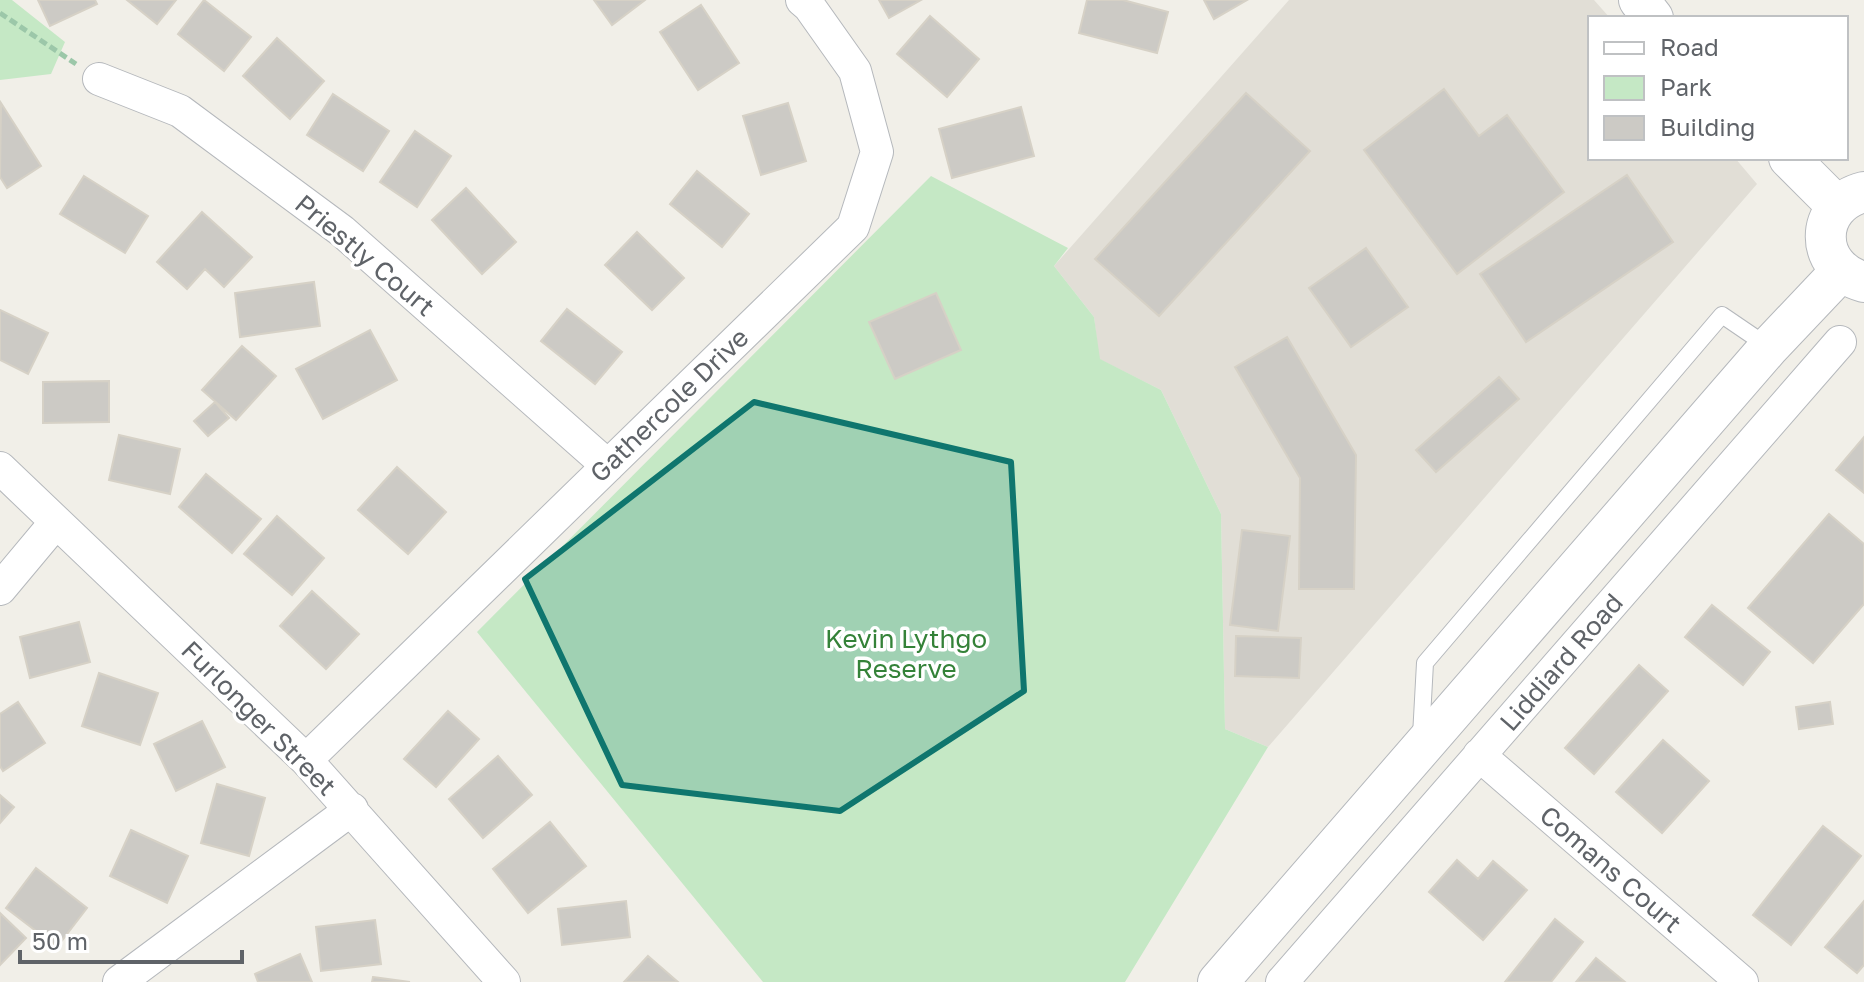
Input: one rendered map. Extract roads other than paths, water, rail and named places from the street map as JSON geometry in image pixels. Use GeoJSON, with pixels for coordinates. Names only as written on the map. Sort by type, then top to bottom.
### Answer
{"type":"FeatureCollection","features":[{"type":"Feature","properties":{"kind":"street","name":"Gathercole Drive"},"geometry":{"type":"LineString","coordinates":[[306,760],[853,227],[877,152],[855,71],[802,0]]}},
{"type":"Feature","properties":{"kind":"street"},"geometry":{"type":"LineString","coordinates":[[1639,0],[1651,16]]}},
{"type":"Feature","properties":{"kind":"street","name":"Priestly Court"},"geometry":{"type":"LineString","coordinates":[[99,79],[180,111],[342,231],[608,466]]}},
{"type":"Feature","properties":{"kind":"street"},"geometry":{"type":"LineString","coordinates":[[1792,160],[1851,199],[1829,218],[1826,232],[1832,260],[1852,276]]}},
{"type":"Feature","properties":{"kind":"street","name":"Liddiard Road"},"geometry":{"type":"LineString","coordinates":[[1218,982],[1769,347],[1852,276]]}},
{"type":"Feature","properties":{"kind":"street","name":"Liddiard Road"},"geometry":{"type":"LineString","coordinates":[[1282,982],[1840,342]]}},
{"type":"Feature","properties":{"kind":"street","name":"Furlonger Street"},"geometry":{"type":"LineString","coordinates":[[0,468],[306,760],[504,982]]}},
{"type":"Feature","properties":{"kind":"street"},"geometry":{"type":"LineString","coordinates":[[0,589],[56,522]]}},
{"type":"Feature","properties":{"kind":"street","name":"Comans Court"},"geometry":{"type":"LineString","coordinates":[[1479,755],[1742,982]]}},
{"type":"Feature","properties":{"kind":"street"},"geometry":{"type":"LineString","coordinates":[[119,982],[352,809]]}},
{"type":"Feature","properties":{"kind":"lane"},"geometry":{"type":"LineString","coordinates":[[1420,750],[1425,663],[1722,315],[1769,347]]}},
{"type":"Feature","properties":{"kind":"park label","name":"Kevin Lythgo Reserve"},"geometry":{"type":"Point","coordinates":[906,653]}}]}
